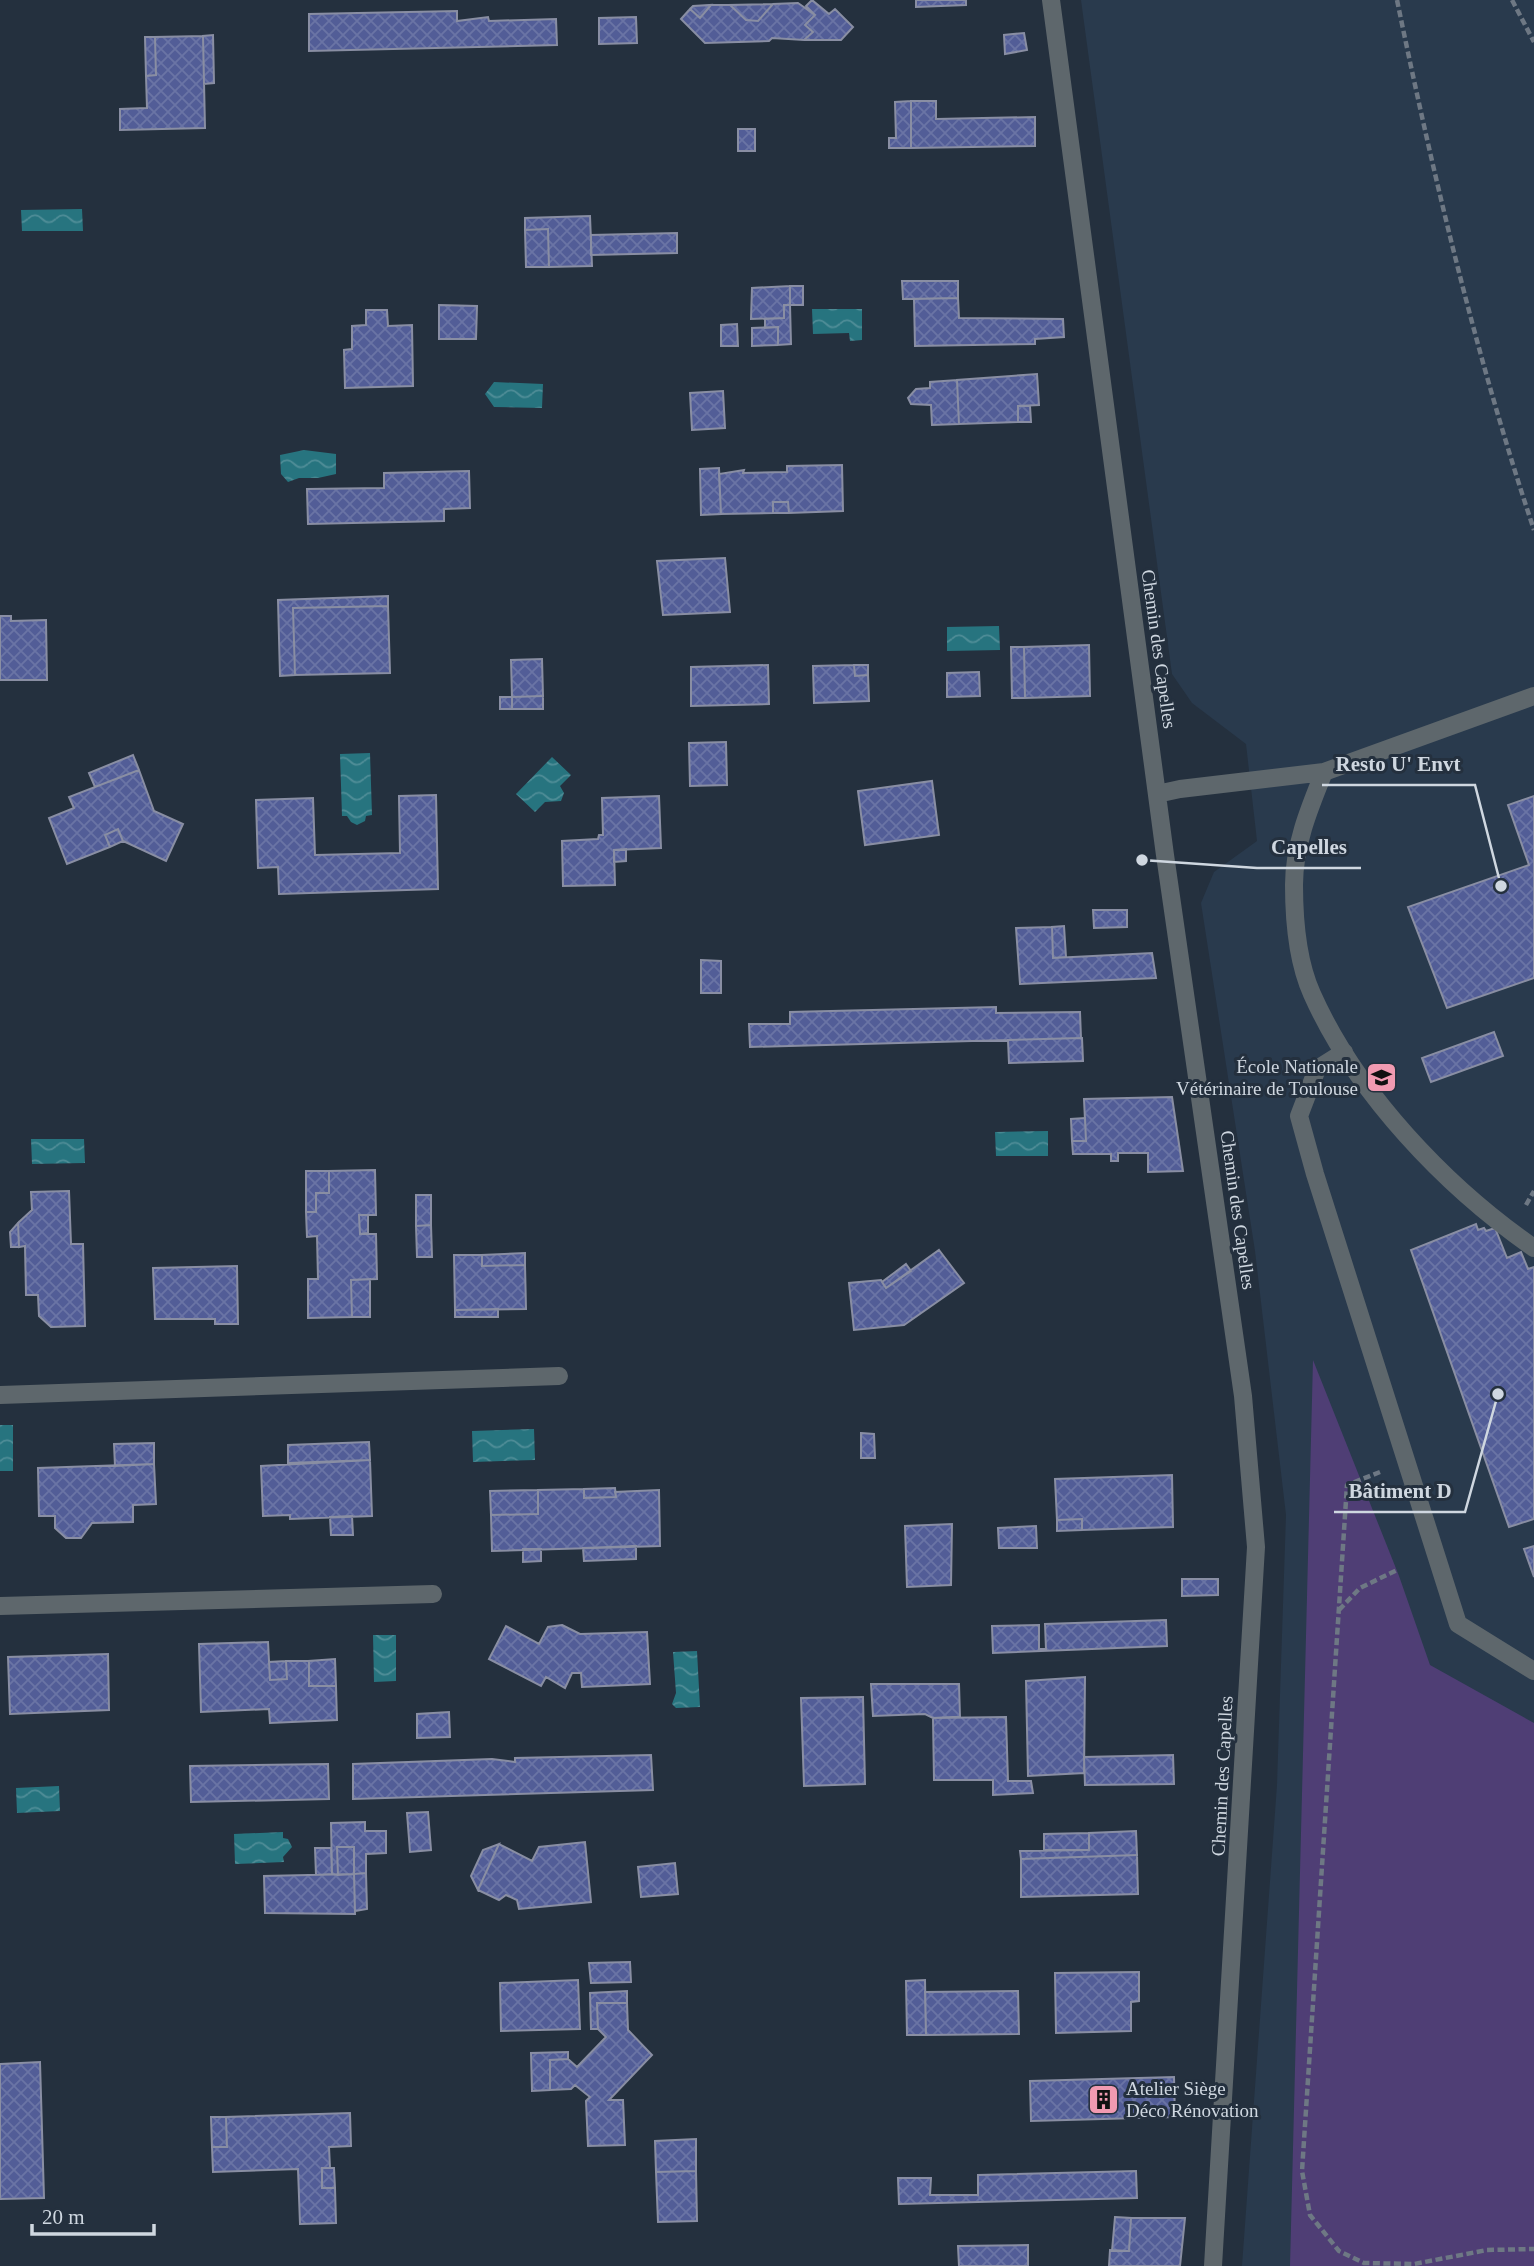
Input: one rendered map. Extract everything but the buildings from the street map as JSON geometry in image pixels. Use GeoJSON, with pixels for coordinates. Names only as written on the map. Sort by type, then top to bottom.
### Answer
{"type":"FeatureCollection","features":[{"type":"Feature","properties":{"kind":"street","name":"Chemin des Capelles"},"geometry":{"type":"LineString","coordinates":[[1051,0],[1157,794],[1243,1395],[1256,1546],[1213,2266]]}},
{"type":"Feature","properties":{"kind":"street"},"geometry":{"type":"LineString","coordinates":[[1157,794],[1324,772],[1534,696]]}},
{"type":"Feature","properties":{"kind":"street"},"geometry":{"type":"LineString","coordinates":[[1324,772],[1302,827],[1294,883],[1299,945],[1311,993],[1344,1052],[1412,1142],[1456,1185],[1534,1248]]}},
{"type":"Feature","properties":{"kind":"street"},"geometry":{"type":"LineString","coordinates":[[1344,1052],[1317,1069],[1299,1116],[1458,1624],[1534,1671]]}},
{"type":"Feature","properties":{"kind":"street"},"geometry":{"type":"LineString","coordinates":[[0,1395],[559,1376]]}},
{"type":"Feature","properties":{"kind":"street"},"geometry":{"type":"LineString","coordinates":[[0,1606],[433,1594]]}},
{"type":"Feature","properties":{"kind":"path"},"geometry":{"type":"LineString","coordinates":[[1397,0],[1459,281],[1514,474],[1534,530]]}},
{"type":"Feature","properties":{"kind":"path"},"geometry":{"type":"LineString","coordinates":[[1512,0],[1534,42]]}},
{"type":"Feature","properties":{"kind":"path"},"geometry":{"type":"LineString","coordinates":[[1406,1462],[1347,1485],[1302,2171],[1310,2215],[1339,2251],[1364,2263],[1414,2264],[1487,2250],[1534,2249]]}},
{"type":"Feature","properties":{"kind":"path"},"geometry":{"type":"LineString","coordinates":[[1339,1610],[1360,1588],[1397,1570]]}},
{"type":"Feature","properties":{"kind":"shaded area","name":"École Nationale Vétérinaire de Toulouse"},"geometry":{"type":"Polygon","coordinates":[[[1081,0],[1534,0],[1534,2266],[1242,2266],[1277,1785],[1286,1515],[1255,1251],[1201,903],[1214,872],[1257,841],[1246,744],[1192,703],[1172,674],[1081,0]]]}},
{"type":"Feature","properties":{"kind":"shaded area"},"geometry":{"type":"Polygon","coordinates":[[[1313,1360],[1399,1576],[1430,1665],[1534,1723],[1534,2266],[1290,2266],[1313,1360]]]}},
{"type":"Feature","properties":{"kind":"water"},"geometry":{"type":"Polygon","coordinates":[[[82,209],[83,231],[22,231],[21,210],[82,209]]]}},
{"type":"Feature","properties":{"kind":"water"},"geometry":{"type":"Polygon","coordinates":[[[812,309],[862,309],[862,340],[850,341],[849,333],[813,334],[812,309]]]}},
{"type":"Feature","properties":{"kind":"water"},"geometry":{"type":"Polygon","coordinates":[[[494,382],[543,384],[542,408],[494,407],[485,394],[494,382]]]}},
{"type":"Feature","properties":{"kind":"water"},"geometry":{"type":"Polygon","coordinates":[[[304,450],[336,454],[336,474],[299,478],[288,482],[281,474],[280,455],[304,450]]]}},
{"type":"Feature","properties":{"kind":"water"},"geometry":{"type":"Polygon","coordinates":[[[999,626],[1000,650],[947,651],[947,627],[999,626]]]}},
{"type":"Feature","properties":{"kind":"water"},"geometry":{"type":"Polygon","coordinates":[[[370,753],[372,815],[366,816],[365,821],[357,825],[347,816],[342,816],[340,754],[370,753]]]}},
{"type":"Feature","properties":{"kind":"water"},"geometry":{"type":"Polygon","coordinates":[[[552,757],[571,775],[560,786],[564,793],[561,801],[545,802],[535,812],[516,794],[552,757]]]}},
{"type":"Feature","properties":{"kind":"water"},"geometry":{"type":"Polygon","coordinates":[[[1048,1131],[1048,1156],[996,1156],[995,1132],[1048,1131]]]}},
{"type":"Feature","properties":{"kind":"water"},"geometry":{"type":"Polygon","coordinates":[[[31,1139],[84,1139],[85,1163],[32,1164],[31,1139]]]}},
{"type":"Feature","properties":{"kind":"water"},"geometry":{"type":"Polygon","coordinates":[[[0,1425],[13,1425],[13,1471],[0,1471],[0,1425]]]}},
{"type":"Feature","properties":{"kind":"water"},"geometry":{"type":"Polygon","coordinates":[[[534,1429],[535,1460],[473,1462],[472,1431],[534,1429]]]}},
{"type":"Feature","properties":{"kind":"water"},"geometry":{"type":"Polygon","coordinates":[[[373,1635],[396,1635],[396,1681],[374,1682],[373,1635]]]}},
{"type":"Feature","properties":{"kind":"water"},"geometry":{"type":"Polygon","coordinates":[[[697,1651],[700,1707],[676,1708],[672,1704],[676,1693],[673,1652],[697,1651]]]}},
{"type":"Feature","properties":{"kind":"water"},"geometry":{"type":"Polygon","coordinates":[[[59,1786],[60,1811],[17,1813],[16,1788],[59,1786]]]}},
{"type":"Feature","properties":{"kind":"water"},"geometry":{"type":"Polygon","coordinates":[[[283,1832],[283,1838],[288,1839],[292,1847],[283,1857],[284,1862],[235,1864],[234,1834],[283,1832]]]}},
{"type":"Feature","properties":{"kind":"place","name":"Capelles"},"geometry":{"type":"Point","coordinates":[1142,860]}},
{"type":"Feature","properties":{"kind":"place","name":"Resto U' Envt"},"geometry":{"type":"Point","coordinates":[1501,886]}},
{"type":"Feature","properties":{"kind":"place","name":"École Nationale Vétérinaire de Toulouse"},"geometry":{"type":"Point","coordinates":[1381,1077]}},
{"type":"Feature","properties":{"kind":"place","name":"Bâtiment D"},"geometry":{"type":"Point","coordinates":[1498,1394]}},
{"type":"Feature","properties":{"kind":"place","name":"Atelier Siège Déco Rénovation"},"geometry":{"type":"Point","coordinates":[1103,2099]}}]}
